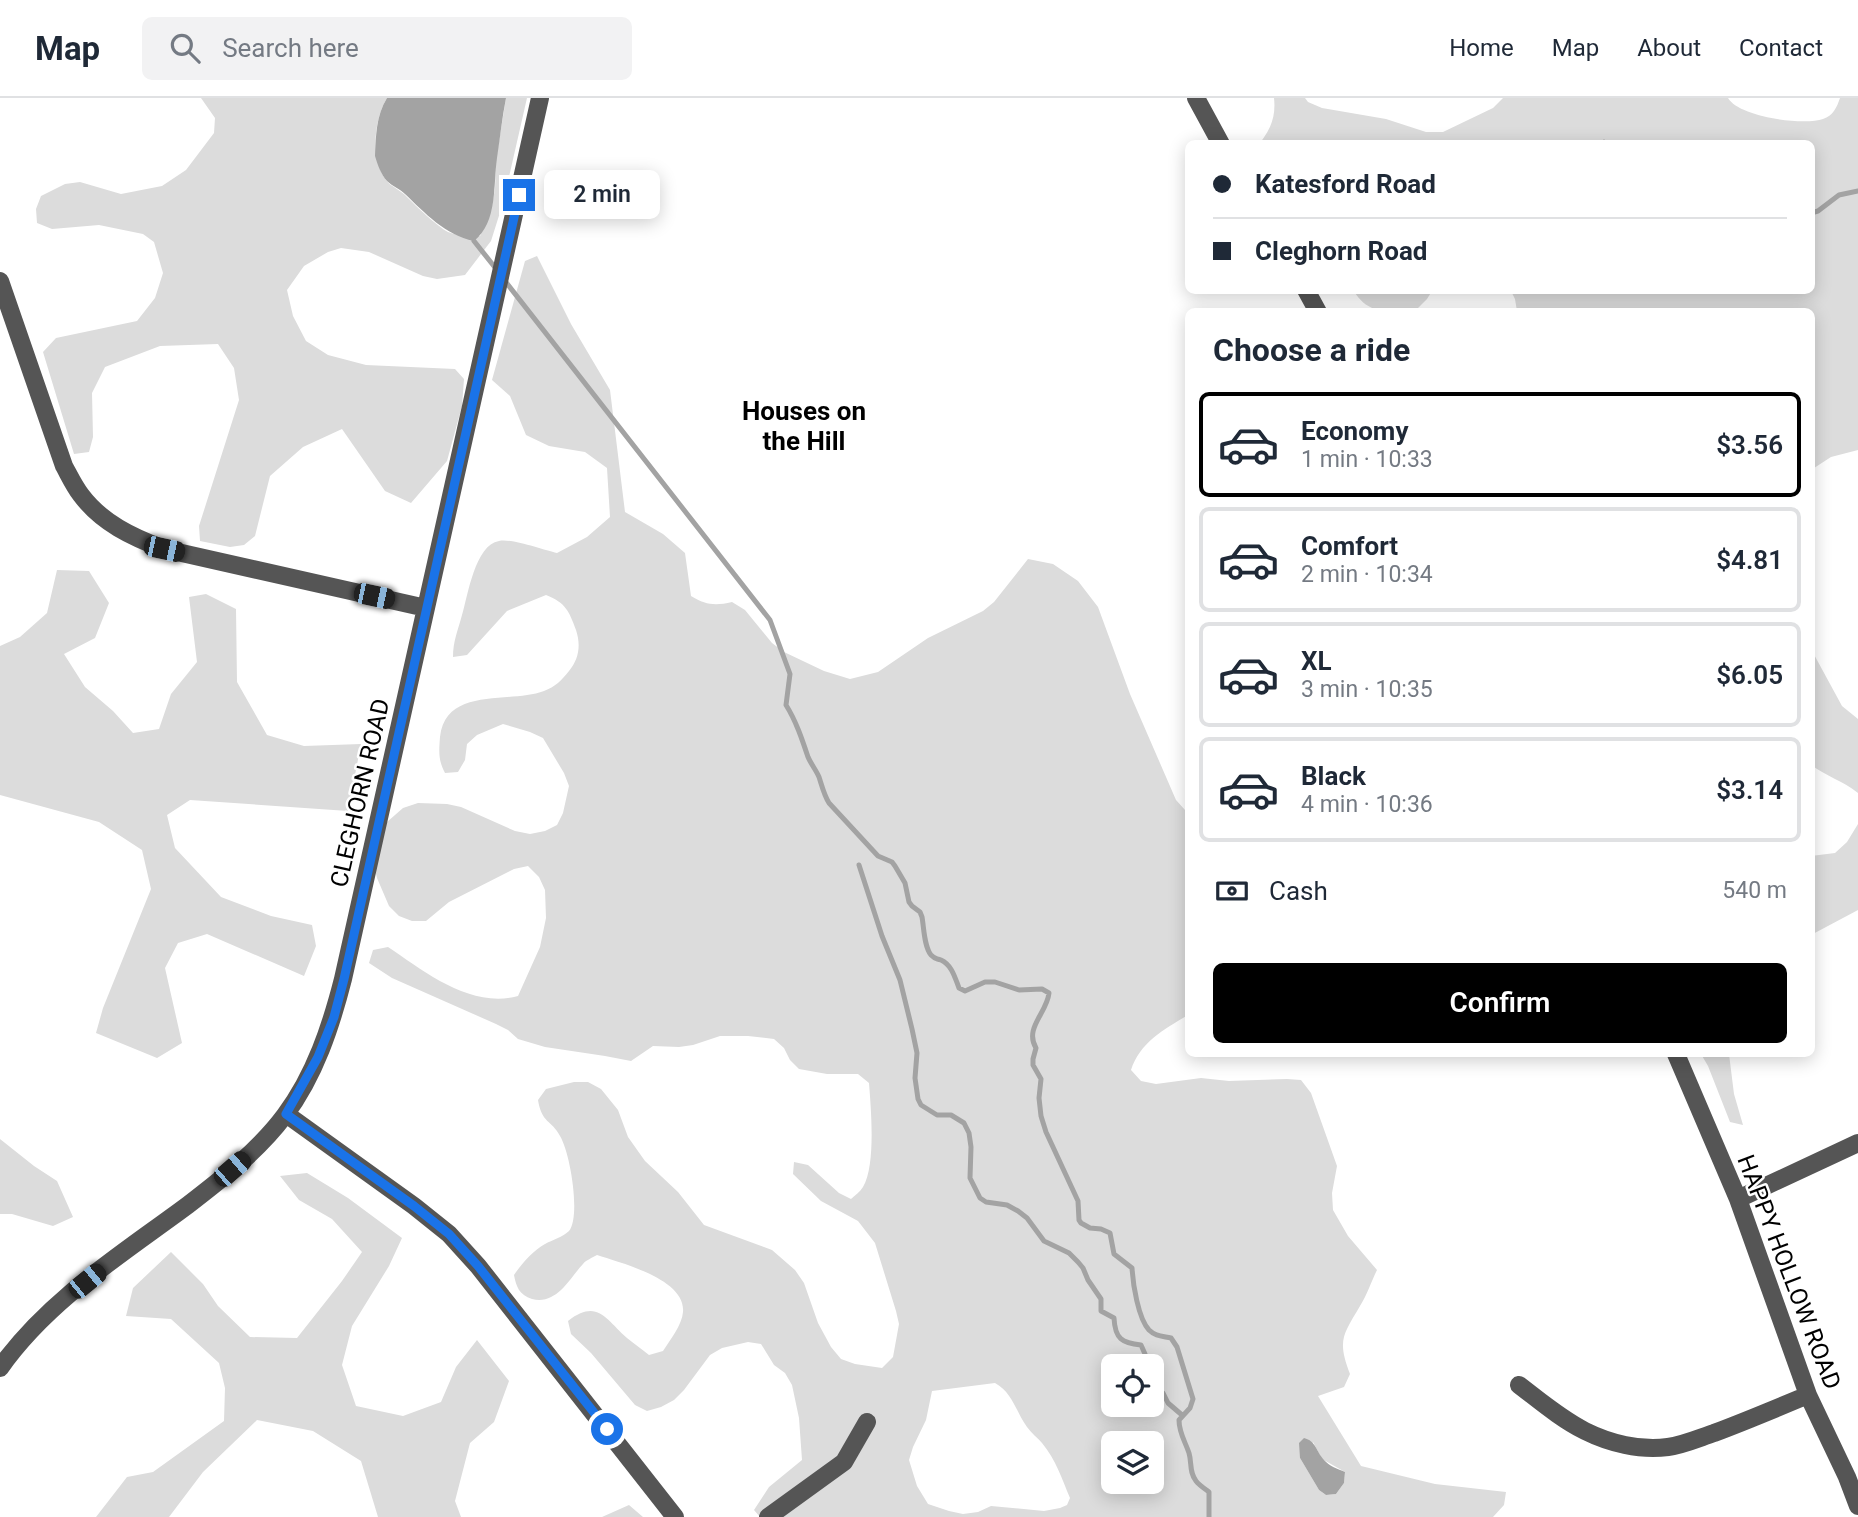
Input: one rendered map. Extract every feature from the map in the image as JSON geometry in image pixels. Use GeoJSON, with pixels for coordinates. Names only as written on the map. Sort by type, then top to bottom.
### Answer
{"type":"FeatureCollection","features":[{"type":"Feature","properties":{"kind":"street","name":"CLEGHORN ROAD"},"geometry":{"type":"LineString","coordinates":[[0,1368],[14,1348],[46,1315],[100,1270],[216,1184],[249,1155],[286,1114],[318,1057],[334,1017],[344,979],[540,98]]}},
{"type":"Feature","properties":{"kind":"street"},"geometry":{"type":"LineString","coordinates":[[1196,98],[1220,140]]}},
{"type":"Feature","properties":{"kind":"street"},"geometry":{"type":"LineString","coordinates":[[0,281],[64,466],[80,494],[96,512],[116,528],[164,549],[426,608]]}},
{"type":"Feature","properties":{"kind":"street","name":"HAPPY HOLLOW ROAD"},"geometry":{"type":"LineString","coordinates":[[1677,1057],[1738,1199],[1808,1395],[1852,1475],[1858,1506]]}},
{"type":"Feature","properties":{"kind":"street"},"geometry":{"type":"LineString","coordinates":[[286,1114],[449,1234],[478,1266],[675,1517]]}},
{"type":"Feature","properties":{"kind":"street"},"geometry":{"type":"LineString","coordinates":[[1738,1199],[1858,1143]]}},
{"type":"Feature","properties":{"kind":"street"},"geometry":{"type":"LineString","coordinates":[[1519,1385],[1584,1431],[1628,1446],[1649,1447],[1669,1447],[1698,1439],[1808,1395]]}},
{"type":"Feature","properties":{"kind":"street"},"geometry":{"type":"LineString","coordinates":[[768,1517],[844,1462],[867,1422]]}},
{"type":"Feature","properties":{"kind":"shaded area"},"geometry":{"type":"Polygon","coordinates":[[[201,98],[387,98],[379,117],[376,139],[378,161],[386,180],[448,232],[480,236],[491,211],[506,98],[527,98],[503,203],[491,241],[465,275],[437,279],[423,276],[369,252],[341,248],[304,266],[287,290],[293,316],[306,341],[328,355],[366,365],[455,369],[464,379],[462,406],[447,461],[411,503],[385,491],[342,429],[303,447],[270,476],[255,536],[244,545],[230,547],[200,541],[199,526],[239,400],[234,368],[218,344],[160,346],[105,367],[92,393],[93,437],[89,452],[74,454],[43,352],[56,338],[137,321],[155,298],[163,273],[154,242],[143,234],[99,225],[52,229],[37,223],[36,209],[41,196],[65,184],[80,182],[121,194],[162,186],[186,170],[214,133],[215,118],[201,98]]]}},
{"type":"Feature","properties":{"kind":"shaded area"},"geometry":{"type":"Polygon","coordinates":[[[387,98],[506,98],[491,214],[482,233],[474,241],[454,234],[436,222],[383,176],[375,156],[379,119],[387,98]]]}},
{"type":"Feature","properties":{"kind":"shaded area"},"geometry":{"type":"Polygon","coordinates":[[[1274,98],[1305,98],[1322,108],[1386,119],[1426,132],[1443,132],[1493,108],[1503,98],[1728,98],[1734,105],[1758,115],[1814,121],[1829,116],[1840,98],[1858,98],[1858,450],[1831,457],[1815,467],[1815,308],[1516,308],[1512,294],[1815,294],[1815,140],[1262,140],[1272,122],[1274,98]]]}},
{"type":"Feature","properties":{"kind":"shaded area"},"geometry":{"type":"Polygon","coordinates":[[[537,256],[571,324],[610,390],[625,512],[663,534],[685,553],[691,596],[711,604],[732,602],[745,610],[772,643],[784,652],[824,671],[850,679],[878,672],[928,638],[983,611],[994,602],[1028,559],[1053,564],[1078,581],[1098,607],[1130,694],[1176,800],[1185,810],[1185,1017],[1147,1044],[1131,1070],[1141,1081],[1156,1084],[1201,1078],[1229,1081],[1301,1080],[1311,1093],[1337,1166],[1332,1193],[1333,1210],[1348,1236],[1377,1270],[1344,1338],[1344,1353],[1350,1374],[1344,1387],[1318,1396],[1361,1466],[1435,1484],[1506,1492],[1504,1505],[1493,1517],[760,1517],[754,1510],[769,1487],[802,1460],[799,1418],[792,1385],[785,1373],[774,1365],[761,1344],[748,1342],[722,1348],[710,1355],[674,1400],[647,1411],[635,1405],[591,1353],[571,1334],[568,1321],[587,1311],[601,1314],[649,1355],[663,1351],[683,1312],[681,1300],[674,1290],[650,1274],[597,1255],[584,1263],[562,1289],[549,1298],[532,1299],[521,1293],[514,1275],[536,1250],[569,1231],[574,1212],[573,1184],[564,1144],[557,1131],[544,1117],[538,1100],[546,1089],[574,1082],[588,1082],[601,1089],[618,1110],[628,1137],[645,1161],[678,1192],[704,1225],[772,1250],[795,1270],[804,1283],[818,1323],[841,1359],[882,1368],[893,1357],[899,1324],[875,1243],[858,1221],[821,1201],[793,1174],[794,1162],[808,1165],[839,1193],[851,1199],[863,1187],[870,1165],[871,1122],[869,1083],[858,1074],[827,1074],[799,1069],[774,1039],[748,1036],[720,1036],[679,1047],[653,1046],[631,1061],[545,1047],[518,1039],[508,1030],[392,978],[369,963],[373,950],[388,947],[449,986],[466,993],[500,999],[518,996],[540,947],[546,918],[545,890],[539,877],[528,866],[514,869],[449,902],[426,921],[412,921],[399,916],[389,906],[377,878],[371,853],[379,829],[403,808],[418,803],[461,807],[515,831],[530,834],[557,825],[563,813],[569,786],[564,773],[543,738],[530,732],[503,724],[477,735],[467,744],[465,760],[458,772],[445,773],[441,764],[440,737],[445,721],[454,710],[467,703],[530,695],[548,689],[569,671],[578,652],[578,636],[569,613],[558,601],[546,595],[507,611],[467,655],[453,657],[470,584],[484,551],[499,541],[504,541],[557,553],[587,537],[610,517],[607,468],[585,452],[549,446],[526,435],[510,396],[492,380],[525,261],[537,256]],[[995,1383],[932,1391],[926,1420],[909,1460],[917,1486],[928,1504],[963,1514],[978,1512],[991,1506],[1044,1511],[1067,1505],[1070,1498],[1051,1456],[1027,1427],[1001,1387],[995,1383]],[[1313,1442],[1300,1458],[1319,1490],[1326,1495],[1336,1494],[1344,1483],[1345,1472],[1322,1459],[1313,1442]]]}},
{"type":"Feature","properties":{"kind":"shaded area"},"geometry":{"type":"Polygon","coordinates":[[[1356,294],[1430,294],[1418,308],[1373,308],[1356,294]]]}},
{"type":"Feature","properties":{"kind":"shaded area"},"geometry":{"type":"Polygon","coordinates":[[[57,570],[89,571],[109,603],[95,638],[64,654],[85,687],[133,733],[159,729],[171,694],[197,662],[189,597],[206,594],[236,609],[237,682],[267,735],[304,746],[361,744],[348,811],[190,800],[167,815],[175,848],[221,897],[271,916],[312,925],[316,946],[304,976],[207,934],[178,943],[165,968],[182,1043],[157,1058],[96,1033],[103,1008],[151,889],[142,850],[99,822],[0,795],[0,646],[20,637],[47,613],[57,570]]]}},
{"type":"Feature","properties":{"kind":"shaded area"},"geometry":{"type":"Polygon","coordinates":[[[1815,656],[1842,706],[1858,719],[1858,793],[1815,767],[1815,656]]]}},
{"type":"Feature","properties":{"kind":"shaded area"},"geometry":{"type":"Polygon","coordinates":[[[1858,824],[1858,910],[1815,933],[1815,856],[1835,853],[1847,842],[1858,824]]]}},
{"type":"Feature","properties":{"kind":"shaded area"},"geometry":{"type":"Polygon","coordinates":[[[1703,1057],[1729,1057],[1734,1094],[1743,1125],[1730,1122],[1703,1057]]]}},
{"type":"Feature","properties":{"kind":"shaded area"},"geometry":{"type":"Polygon","coordinates":[[[0,1139],[57,1181],[73,1217],[53,1226],[12,1214],[0,1214],[0,1139]]]}},
{"type":"Feature","properties":{"kind":"shaded area"},"geometry":{"type":"Polygon","coordinates":[[[307,1173],[348,1198],[402,1238],[389,1266],[352,1326],[342,1365],[356,1406],[403,1416],[441,1402],[456,1367],[477,1340],[509,1381],[494,1422],[470,1443],[455,1501],[461,1517],[378,1517],[361,1461],[313,1431],[257,1420],[203,1472],[169,1517],[96,1517],[127,1477],[153,1472],[224,1421],[225,1388],[219,1363],[171,1319],[126,1316],[133,1288],[171,1252],[203,1284],[218,1306],[250,1337],[297,1338],[362,1252],[332,1219],[299,1200],[280,1176],[307,1173]]]}},
{"type":"Feature","properties":{"kind":"shaded area"},"geometry":{"type":"Polygon","coordinates":[[[1304,1438],[1313,1444],[1326,1462],[1345,1472],[1344,1483],[1336,1494],[1326,1495],[1319,1490],[1300,1458],[1299,1443],[1304,1438]]]}},
{"type":"Feature","properties":{"kind":"shaded area"},"geometry":{"type":"Polygon","coordinates":[[[629,1505],[643,1517],[602,1517],[629,1505]]]}},
{"type":"Feature","properties":{"kind":"waterway"},"geometry":{"type":"LineString","coordinates":[[1815,212],[1839,195],[1858,191]]}},
{"type":"Feature","properties":{"kind":"waterway"},"geometry":{"type":"LineString","coordinates":[[474,241],[497,270]]}},
{"type":"Feature","properties":{"kind":"waterway"},"geometry":{"type":"LineString","coordinates":[[505,281],[770,620],[790,674],[786,705],[826,797],[878,856],[895,866],[905,883],[909,902],[920,912],[931,955],[948,965],[959,988],[965,991],[985,982],[995,982],[1019,990],[1042,989],[1049,993],[1033,1034],[1036,1048],[1033,1065],[1041,1079],[1041,1116],[1078,1201],[1079,1220],[1090,1228],[1110,1233],[1114,1254],[1132,1268],[1137,1300],[1145,1325],[1154,1334],[1171,1338],[1177,1347],[1193,1399],[1190,1408],[1179,1420],[1180,1429],[1194,1478],[1209,1492],[1209,1517]]}},
{"type":"Feature","properties":{"kind":"waterway"},"geometry":{"type":"LineString","coordinates":[[859,865],[882,936],[900,980],[917,1053],[915,1078],[921,1105],[937,1115],[951,1115],[964,1123],[971,1147],[970,1178],[980,1198],[986,1202],[1007,1205],[1018,1211],[1027,1218],[1044,1241],[1069,1253],[1083,1268],[1101,1299],[1101,1311],[1114,1318],[1116,1331],[1121,1339],[1141,1345],[1145,1354]]}},
{"type":"Feature","properties":{"kind":"waterway"},"geometry":{"type":"LineString","coordinates":[[1164,1395],[1168,1403],[1182,1415]]}},
{"type":"Feature","properties":{"kind":"district","name":"Houses on the Hill"},"geometry":{"type":"Point","coordinates":[804,426]}},
{"type":"Feature","properties":{"kind":"route"},"geometry":{"type":"LineString","coordinates":[[519,195],[344,979],[334,1017],[318,1057],[286,1114],[449,1234],[478,1266],[607,1429]]}}]}
